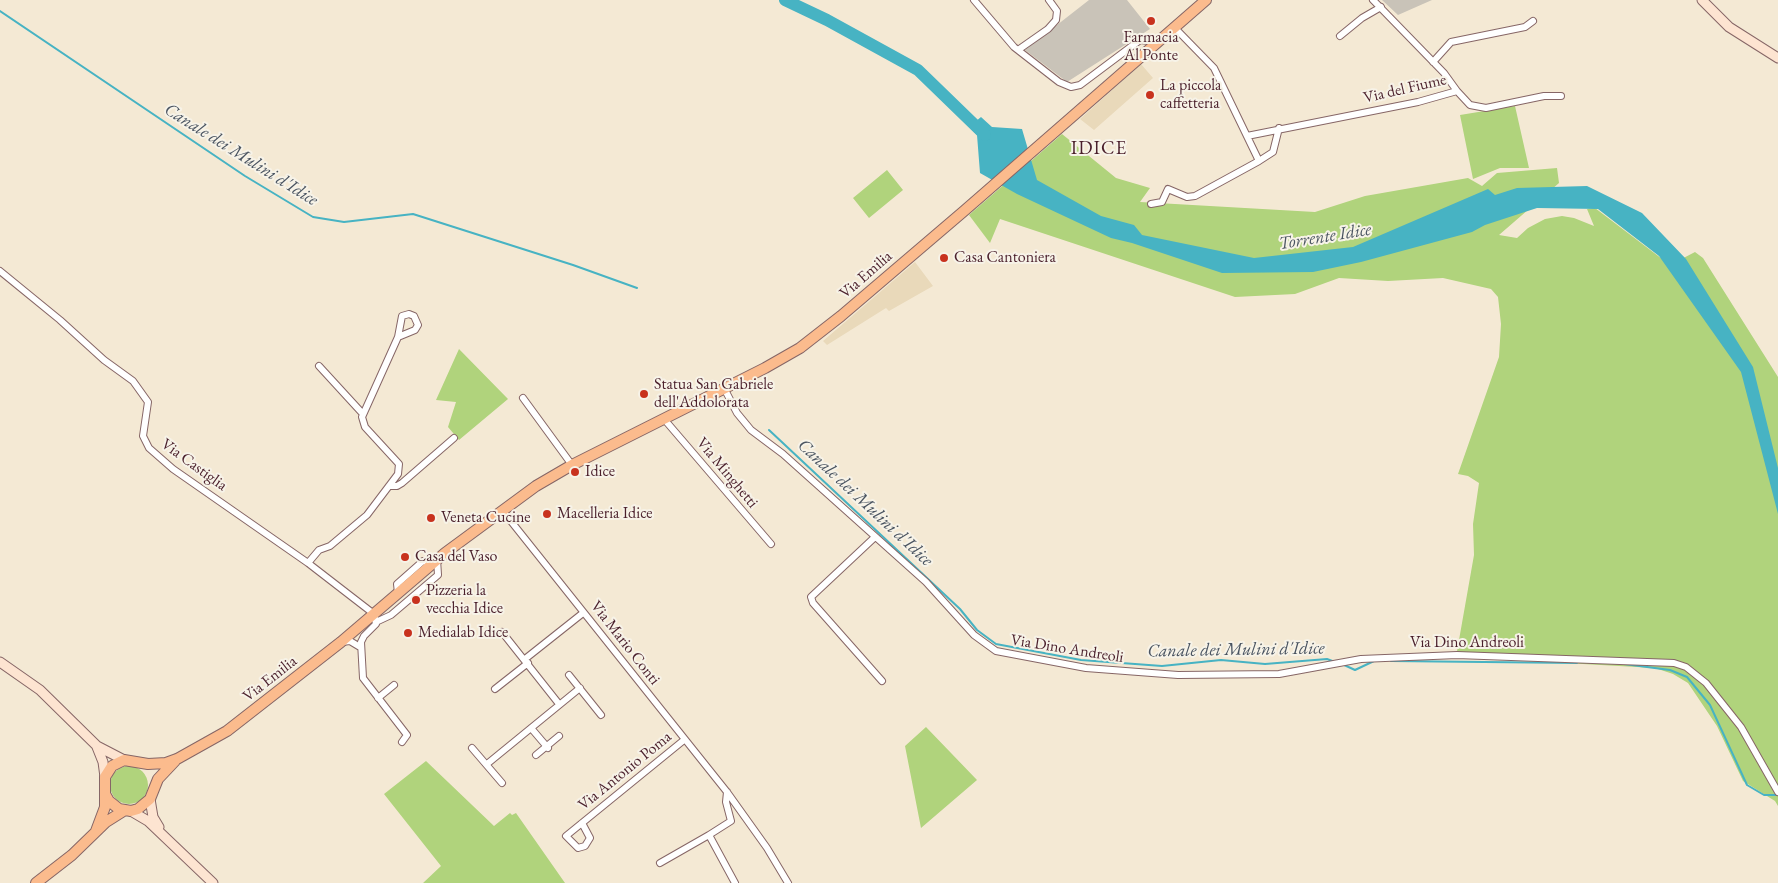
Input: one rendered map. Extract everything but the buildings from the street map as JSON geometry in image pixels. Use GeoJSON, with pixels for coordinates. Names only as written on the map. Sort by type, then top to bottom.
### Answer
{"type":"FeatureCollection","features":[{"type":"Feature","properties":{"kind":"main road","name":"Via Emilia"},"geometry":{"type":"LineString","coordinates":[[150,799],[155,786],[164,772],[178,759],[227,731],[341,642],[375,618],[398,592],[502,510],[572,465],[784,358],[821,333],[1206,0]]}},
{"type":"Feature","properties":{"kind":"main road","name":"Via Emilia"},"geometry":{"type":"LineString","coordinates":[[124,760],[158,764],[178,759]]}},
{"type":"Feature","properties":{"kind":"main road"},"geometry":{"type":"LineString","coordinates":[[96,831],[104,815],[104,777],[112,766],[124,760]]}},
{"type":"Feature","properties":{"kind":"main road"},"geometry":{"type":"LineString","coordinates":[[141,762],[151,772],[155,786]]}},
{"type":"Feature","properties":{"kind":"main road"},"geometry":{"type":"LineString","coordinates":[[104,790],[109,801],[128,811]]}},
{"type":"Feature","properties":{"kind":"main road"},"geometry":{"type":"LineString","coordinates":[[36,883],[72,855],[112,817],[138,809],[150,799]]}},
{"type":"Feature","properties":{"kind":"street"},"geometry":{"type":"LineString","coordinates":[[974,0],[1018,50],[1059,82],[1074,87],[1080,85],[1140,40],[1155,45]]}},
{"type":"Feature","properties":{"kind":"street"},"geometry":{"type":"LineString","coordinates":[[1018,50],[1048,29],[1056,20],[1057,10],[1049,0]]}},
{"type":"Feature","properties":{"kind":"street"},"geometry":{"type":"LineString","coordinates":[[1373,0],[1444,73],[1457,91]]}},
{"type":"Feature","properties":{"kind":"street"},"geometry":{"type":"LineString","coordinates":[[1702,0],[1729,27],[1778,58]]}},
{"type":"Feature","properties":{"kind":"street"},"geometry":{"type":"LineString","coordinates":[[1340,36],[1362,18],[1381,7]]}},
{"type":"Feature","properties":{"kind":"street"},"geometry":{"type":"LineString","coordinates":[[1433,62],[1451,42],[1525,27],[1534,21]]}},
{"type":"Feature","properties":{"kind":"street"},"geometry":{"type":"LineString","coordinates":[[1174,28],[1214,68],[1259,161]]}},
{"type":"Feature","properties":{"kind":"street"},"geometry":{"type":"LineString","coordinates":[[1127,50],[1136,49],[1143,55]]}},
{"type":"Feature","properties":{"kind":"street","name":"Via del Fiume"},"geometry":{"type":"LineString","coordinates":[[1247,136],[1279,128],[1344,117],[1457,91],[1470,105],[1486,108],[1544,96],[1561,96]]}},
{"type":"Feature","properties":{"kind":"street"},"geometry":{"type":"LineString","coordinates":[[1151,204],[1162,202],[1168,189],[1187,197],[1195,196],[1259,161],[1273,152],[1279,128]]}},
{"type":"Feature","properties":{"kind":"street","name":"Via Castiglia"},"geometry":{"type":"LineString","coordinates":[[0,271],[60,320],[104,360],[133,381],[148,402],[143,436],[148,448],[174,469],[308,563],[375,618]]}},
{"type":"Feature","properties":{"kind":"street"},"geometry":{"type":"LineString","coordinates":[[308,563],[319,550],[330,546],[367,515],[398,474],[399,464],[362,423],[364,414],[398,337]]}},
{"type":"Feature","properties":{"kind":"street"},"geometry":{"type":"LineString","coordinates":[[319,366],[364,414]]}},
{"type":"Feature","properties":{"kind":"street","name":"Via Dino Andreoli"},"geometry":{"type":"LineString","coordinates":[[724,388],[737,414],[751,430],[783,454],[941,596],[974,635],[996,651],[1086,668],[1149,673],[1279,674],[1360,659],[1457,655],[1674,663],[1686,667],[1706,683],[1741,727],[1778,792]]}},
{"type":"Feature","properties":{"kind":"street"},"geometry":{"type":"LineString","coordinates":[[523,398],[572,465]]}},
{"type":"Feature","properties":{"kind":"street","name":"Via Minghetti"},"geometry":{"type":"LineString","coordinates":[[664,419],[770,544]]}},
{"type":"Feature","properties":{"kind":"street"},"geometry":{"type":"LineString","coordinates":[[389,486],[397,486],[402,483],[454,438]]}},
{"type":"Feature","properties":{"kind":"street","name":"Via Mario Conti"},"geometry":{"type":"LineString","coordinates":[[502,510],[727,792],[767,848],[788,883]]}},
{"type":"Feature","properties":{"kind":"street"},"geometry":{"type":"LineString","coordinates":[[875,537],[811,597],[813,603],[882,681]]}},
{"type":"Feature","properties":{"kind":"street","name":"Via Emilia"},"geometry":{"type":"LineString","coordinates":[[360,647],[362,639],[375,618],[391,615],[438,575],[434,562]]}},
{"type":"Feature","properties":{"kind":"street"},"geometry":{"type":"LineString","coordinates":[[495,689],[583,613]]}},
{"type":"Feature","properties":{"kind":"street"},"geometry":{"type":"LineString","coordinates":[[502,632],[559,704]]}},
{"type":"Feature","properties":{"kind":"street"},"geometry":{"type":"LineString","coordinates":[[341,642],[350,641],[360,647],[363,678],[407,735],[402,742]]}},
{"type":"Feature","properties":{"kind":"street"},"geometry":{"type":"LineString","coordinates":[[0,662],[40,690],[97,746],[124,760]]}},
{"type":"Feature","properties":{"kind":"street"},"geometry":{"type":"LineString","coordinates":[[570,675],[601,715]]}},
{"type":"Feature","properties":{"kind":"street"},"geometry":{"type":"LineString","coordinates":[[378,698],[394,685]]}},
{"type":"Feature","properties":{"kind":"street"},"geometry":{"type":"LineString","coordinates":[[487,764],[580,688]]}},
{"type":"Feature","properties":{"kind":"street"},"geometry":{"type":"LineString","coordinates":[[531,728],[547,747]]}},
{"type":"Feature","properties":{"kind":"street"},"geometry":{"type":"LineString","coordinates":[[536,755],[559,736]]}},
{"type":"Feature","properties":{"kind":"street","name":"Via Antonio Poma"},"geometry":{"type":"LineString","coordinates":[[582,823],[684,740]]}},
{"type":"Feature","properties":{"kind":"street"},"geometry":{"type":"LineString","coordinates":[[97,746],[103,762],[104,777]]}},
{"type":"Feature","properties":{"kind":"street"},"geometry":{"type":"LineString","coordinates":[[472,748],[502,782]]}},
{"type":"Feature","properties":{"kind":"street"},"geometry":{"type":"LineString","coordinates":[[660,863],[731,821],[726,802],[727,792]]}},
{"type":"Feature","properties":{"kind":"street"},"geometry":{"type":"LineString","coordinates":[[150,799],[153,817],[166,838]]}},
{"type":"Feature","properties":{"kind":"street"},"geometry":{"type":"LineString","coordinates":[[128,811],[141,816],[213,883]]}},
{"type":"Feature","properties":{"kind":"street"},"geometry":{"type":"LineString","coordinates":[[708,835],[735,883]]}},
{"type":"Feature","properties":{"kind":"shaded area"},"geometry":{"type":"Polygon","coordinates":[[[1089,0],[1127,0],[1150,29],[1067,82],[1025,50],[1089,0]]]}},
{"type":"Feature","properties":{"kind":"shaded area"},"geometry":{"type":"Polygon","coordinates":[[[1382,0],[1432,0],[1398,15],[1382,0]]]}},
{"type":"Feature","properties":{"kind":"shaded area"},"geometry":{"type":"Polygon","coordinates":[[[1141,64],[1153,78],[1094,130],[1080,119],[1141,64]]]}},
{"type":"Feature","properties":{"kind":"shaded area"},"geometry":{"type":"Polygon","coordinates":[[[915,262],[933,286],[889,311],[886,308],[827,345],[823,341],[915,262]]]}},
{"type":"Feature","properties":{"kind":"green space"},"geometry":{"type":"Polygon","coordinates":[[[1515,106],[1529,168],[1500,168],[1473,179],[1460,115],[1515,106]]]}},
{"type":"Feature","properties":{"kind":"green space"},"geometry":{"type":"Polygon","coordinates":[[[1062,134],[1116,178],[1150,188],[1140,202],[1315,212],[1365,196],[1468,178],[1482,186],[1497,173],[1557,168],[1559,183],[1499,235],[1517,238],[1528,228],[1545,219],[1562,216],[1574,218],[1594,226],[1587,209],[1595,208],[1670,265],[1695,252],[1703,258],[1778,377],[1778,806],[1775,801],[1743,781],[1717,726],[1688,683],[1673,674],[1655,668],[1456,657],[1474,555],[1473,524],[1479,483],[1468,476],[1458,474],[1499,357],[1501,324],[1498,297],[1491,289],[1443,278],[1388,281],[1339,278],[1295,294],[1235,297],[1000,219],[990,243],[969,215],[1062,134]]]}},
{"type":"Feature","properties":{"kind":"green space"},"geometry":{"type":"Polygon","coordinates":[[[887,170],[903,190],[869,218],[853,198],[887,170]]]}},
{"type":"Feature","properties":{"kind":"green space"},"geometry":{"type":"Polygon","coordinates":[[[459,349],[508,399],[459,440],[448,427],[456,402],[436,400],[459,349]]]}},
{"type":"Feature","properties":{"kind":"green space"},"geometry":{"type":"Polygon","coordinates":[[[926,727],[977,780],[921,828],[905,746],[926,727]]]}},
{"type":"Feature","properties":{"kind":"green space"},"geometry":{"type":"Polygon","coordinates":[[[426,761],[494,826],[510,813],[512,815],[516,813],[565,883],[423,883],[441,866],[384,794],[426,761]]]}},
{"type":"Feature","properties":{"kind":"green space"},"geometry":{"type":"Polygon","coordinates":[[[129,766],[136,767],[142,772],[147,778],[147,792],[142,798],[136,803],[129,804],[122,803],[116,798],[111,792],[110,785],[111,778],[116,772],[122,767],[129,766]]]}},
{"type":"Feature","properties":{"kind":"water"},"geometry":{"type":"Polygon","coordinates":[[[981,117],[992,127],[1022,129],[1037,180],[1101,216],[1134,225],[1142,235],[1254,258],[1353,247],[1488,189],[1495,195],[1517,188],[1587,186],[1642,213],[1686,259],[1753,367],[1778,468],[1778,514],[1741,372],[1659,256],[1598,209],[1537,208],[1485,225],[1472,232],[1361,262],[1313,272],[1222,273],[1132,243],[1111,238],[1017,194],[980,173],[977,135],[969,127],[981,117]]]}},
{"type":"Feature","properties":{"kind":"waterway","name":"Torrente Idice"},"geometry":{"type":"LineString","coordinates":[[785,0],[827,20],[918,70],[985,135]]}},
{"type":"Feature","properties":{"kind":"waterway","name":"Canale dei Mulini d'Idice"},"geometry":{"type":"LineString","coordinates":[[0,11],[245,176],[313,217],[344,222],[413,214],[573,265],[637,288]]}},
{"type":"Feature","properties":{"kind":"waterway","name":"Canale dei Mulini d'Idice"},"geometry":{"type":"LineString","coordinates":[[769,430],[960,609],[977,630],[996,644],[1081,660],[1162,666],[1221,660],[1265,664],[1327,659],[1335,662]]}},
{"type":"Feature","properties":{"kind":"waterway","name":"Canale dei Mulini d'Idice"},"geometry":{"type":"LineString","coordinates":[[1342,664],[1355,670],[1374,661]]}},
{"type":"Feature","properties":{"kind":"waterway","name":"Canale dei Mulini d'Idice"},"geometry":{"type":"LineString","coordinates":[[1391,661],[1577,663]]}},
{"type":"Feature","properties":{"kind":"waterway","name":"Canale dei Mulini d'Idice"},"geometry":{"type":"LineString","coordinates":[[1624,664],[1670,670],[1687,677],[1710,705],[1747,785],[1764,795],[1778,795]]}},
{"type":"Feature","properties":{"kind":"place","name":"Farmacia Al Ponte"},"geometry":{"type":"Point","coordinates":[1151,21]}},
{"type":"Feature","properties":{"kind":"place","name":"La piccola caffetteria"},"geometry":{"type":"Point","coordinates":[1150,95]}},
{"type":"Feature","properties":{"kind":"place","name":"Casa Cantoniera"},"geometry":{"type":"Point","coordinates":[944,258]}},
{"type":"Feature","properties":{"kind":"place","name":"Statua San Gabriele dell'Addolorata"},"geometry":{"type":"Point","coordinates":[644,394]}},
{"type":"Feature","properties":{"kind":"place","name":"Idice"},"geometry":{"type":"Point","coordinates":[575,472]}},
{"type":"Feature","properties":{"kind":"place","name":"Macelleria Idice"},"geometry":{"type":"Point","coordinates":[547,514]}},
{"type":"Feature","properties":{"kind":"place","name":"Veneta Cucine"},"geometry":{"type":"Point","coordinates":[431,518]}},
{"type":"Feature","properties":{"kind":"place","name":"Casa del Vaso"},"geometry":{"type":"Point","coordinates":[405,557]}},
{"type":"Feature","properties":{"kind":"place","name":"Pizzeria la vecchia Idice"},"geometry":{"type":"Point","coordinates":[416,600]}},
{"type":"Feature","properties":{"kind":"place","name":"Medialab Idice"},"geometry":{"type":"Point","coordinates":[408,633]}},
{"type":"Feature","properties":{"kind":"district","name":"IDICE"},"geometry":{"type":"Point","coordinates":[1099,149]}}]}
